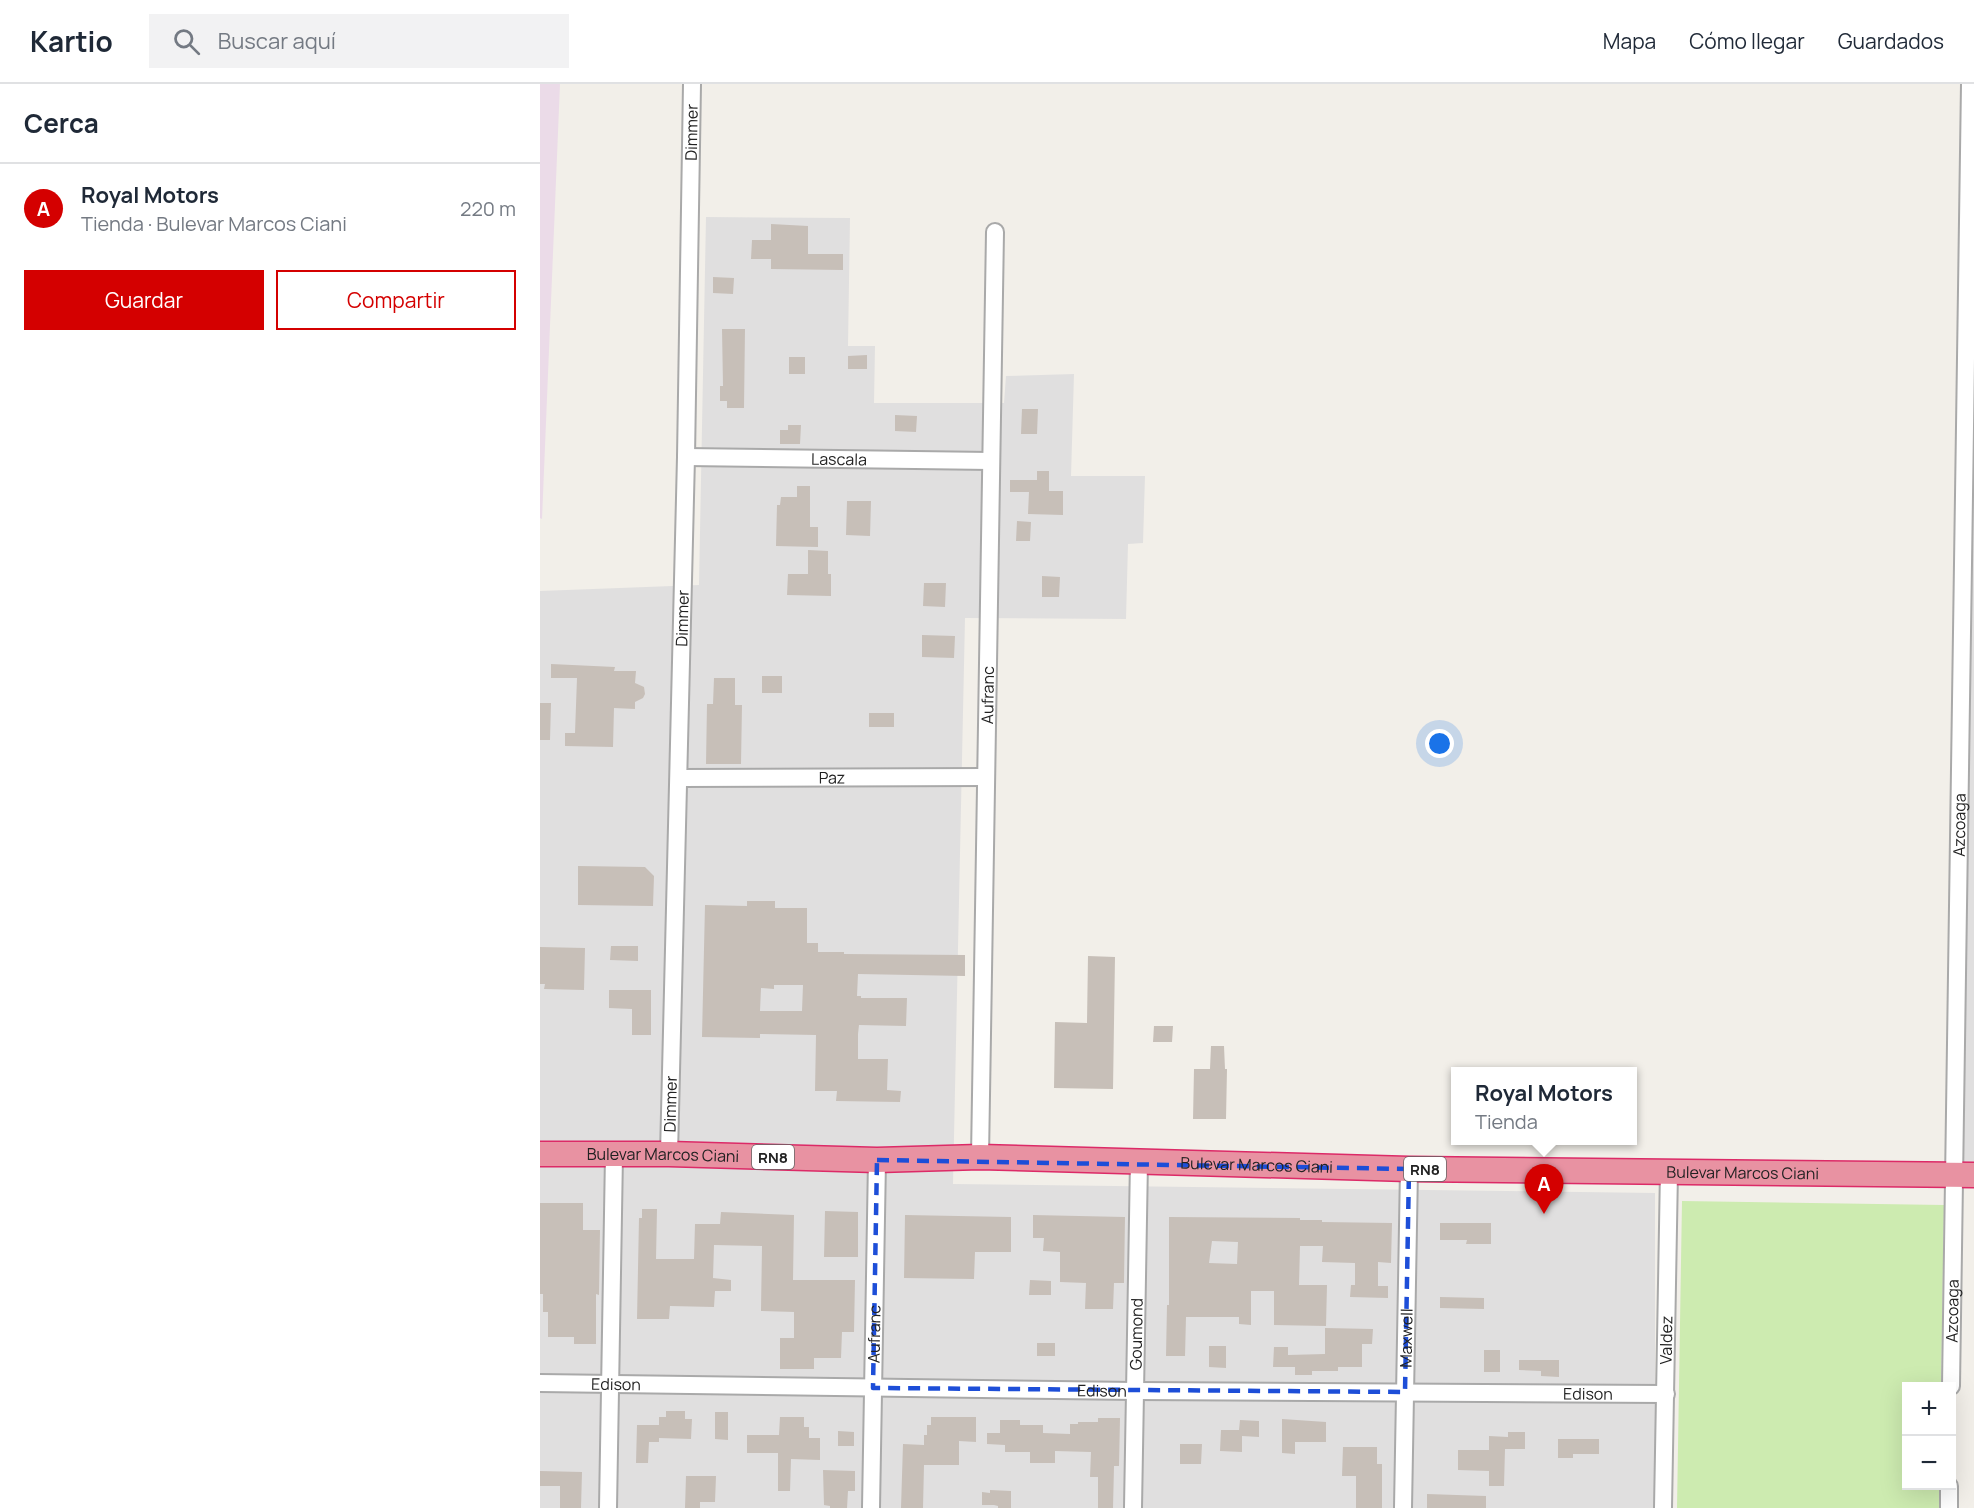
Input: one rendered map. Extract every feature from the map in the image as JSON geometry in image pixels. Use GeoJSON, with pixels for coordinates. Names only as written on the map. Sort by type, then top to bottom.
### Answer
{"type":"FeatureCollection","features":[{"type":"Feature","properties":{"kind":"highway","name":"Bulevar Marcos Ciani"},"geometry":{"type":"LineString","coordinates":[[540,1154],[669,1154],[877,1160],[980,1157],[1409,1169],[1964,1175]]}},
{"type":"Feature","properties":{"kind":"street","name":"Dimmer"},"geometry":{"type":"LineString","coordinates":[[669,1154],[686,457],[692,84]]}},
{"type":"Feature","properties":{"kind":"street","name":"Azcoaga"},"geometry":{"type":"LineString","coordinates":[[1951,1382],[1964,1175],[1970,84]]}},
{"type":"Feature","properties":{"kind":"street","name":"Aufranc"},"geometry":{"type":"LineString","coordinates":[[980,1157],[995,232]]}},
{"type":"Feature","properties":{"kind":"street","name":"Lascala"},"geometry":{"type":"LineString","coordinates":[[686,457],[992,461]]}},
{"type":"Feature","properties":{"kind":"street","name":"Paz"},"geometry":{"type":"LineString","coordinates":[[679,778],[986,777]]}},
{"type":"Feature","properties":{"kind":"street"},"geometry":{"type":"LineString","coordinates":[[608,1508],[614,1155]]}},
{"type":"Feature","properties":{"kind":"street","name":"Aufranc"},"geometry":{"type":"LineString","coordinates":[[872,1508],[877,1160]]}},
{"type":"Feature","properties":{"kind":"street","name":"Goumond"},"geometry":{"type":"LineString","coordinates":[[1133,1508],[1139,1161]]}},
{"type":"Feature","properties":{"kind":"street","name":"Maxwell"},"geometry":{"type":"LineString","coordinates":[[1403,1508],[1409,1169]]}},
{"type":"Feature","properties":{"kind":"street","name":"Valdez"},"geometry":{"type":"LineString","coordinates":[[1663,1508],[1669,1171]]}},
{"type":"Feature","properties":{"kind":"street","name":"Edison"},"geometry":{"type":"LineString","coordinates":[[540,1383],[1666,1394]]}},
{"type":"Feature","properties":{"kind":"street"},"geometry":{"type":"LineString","coordinates":[[1949,1490],[1949,1508]]}},
{"type":"Feature","properties":{"kind":"highlighted area"},"geometry":{"type":"Polygon","coordinates":[[[877,1160],[1409,1169],[1405,1392],[873,1388],[877,1160]]]}},
{"type":"Feature","properties":{"kind":"shaded area"},"geometry":{"type":"Polygon","coordinates":[[[540,84],[560,84],[542,519],[540,518],[540,84]]]}},
{"type":"Feature","properties":{"kind":"shaded area"},"geometry":{"type":"Polygon","coordinates":[[[1974,84],[1974,1175],[1954,1174],[1974,84]]]}},
{"type":"Feature","properties":{"kind":"shaded area"},"geometry":{"type":"Polygon","coordinates":[[[706,217],[850,218],[848,346],[875,346],[874,403],[1004,403],[1006,376],[1074,374],[1071,476],[1145,476],[1143,543],[1128,544],[1126,619],[965,618],[953,1184],[1655,1193],[1655,1508],[540,1508],[540,591],[699,585],[706,217]]]}},
{"type":"Feature","properties":{"kind":"green space"},"geometry":{"type":"Polygon","coordinates":[[[1682,1201],[1944,1205],[1941,1382],[1902,1382],[1902,1490],[1940,1490],[1939,1508],[1677,1508],[1682,1201]]]}},
{"type":"Feature","properties":{"kind":"building"},"geometry":{"type":"Polygon","coordinates":[[[771,224],[808,226],[808,254],[843,254],[843,270],[771,269],[771,259],[751,259],[752,240],[771,240],[771,224]]]}},
{"type":"Feature","properties":{"kind":"building"},"geometry":{"type":"Polygon","coordinates":[[[713,277],[734,278],[733,294],[713,293],[713,277]]]}},
{"type":"Feature","properties":{"kind":"building"},"geometry":{"type":"Polygon","coordinates":[[[722,329],[745,329],[744,408],[727,408],[727,401],[720,401],[720,386],[723,386],[722,329]]]}},
{"type":"Feature","properties":{"kind":"building"},"geometry":{"type":"Polygon","coordinates":[[[867,355],[867,369],[848,369],[848,356],[867,355]]]}},
{"type":"Feature","properties":{"kind":"building"},"geometry":{"type":"Polygon","coordinates":[[[789,357],[805,357],[805,374],[789,374],[789,357]]]}},
{"type":"Feature","properties":{"kind":"building"},"geometry":{"type":"Polygon","coordinates":[[[1022,409],[1038,409],[1037,434],[1021,434],[1022,409]]]}},
{"type":"Feature","properties":{"kind":"building"},"geometry":{"type":"Polygon","coordinates":[[[895,415],[917,416],[916,432],[895,431],[895,415]]]}},
{"type":"Feature","properties":{"kind":"building"},"geometry":{"type":"Polygon","coordinates":[[[788,425],[801,425],[800,444],[780,444],[780,430],[788,430],[788,425]]]}},
{"type":"Feature","properties":{"kind":"building"},"geometry":{"type":"Polygon","coordinates":[[[1037,471],[1049,471],[1049,491],[1063,491],[1063,515],[1028,514],[1029,492],[1010,492],[1010,480],[1037,480],[1037,471]]]}},
{"type":"Feature","properties":{"kind":"building"},"geometry":{"type":"Polygon","coordinates":[[[797,486],[810,486],[810,527],[818,527],[818,547],[776,546],[777,505],[780,505],[781,497],[797,497],[797,486]]]}},
{"type":"Feature","properties":{"kind":"building"},"geometry":{"type":"Polygon","coordinates":[[[847,501],[871,501],[870,536],[846,535],[847,501]]]}},
{"type":"Feature","properties":{"kind":"building"},"geometry":{"type":"Polygon","coordinates":[[[1017,521],[1031,522],[1030,541],[1016,541],[1017,521]]]}},
{"type":"Feature","properties":{"kind":"building"},"geometry":{"type":"Polygon","coordinates":[[[808,550],[828,551],[831,596],[787,595],[788,574],[808,574],[808,550]]]}},
{"type":"Feature","properties":{"kind":"building"},"geometry":{"type":"Polygon","coordinates":[[[1042,576],[1060,577],[1059,597],[1042,597],[1042,576]]]}},
{"type":"Feature","properties":{"kind":"building"},"geometry":{"type":"Polygon","coordinates":[[[924,583],[946,583],[945,607],[923,606],[924,583]]]}},
{"type":"Feature","properties":{"kind":"building"},"geometry":{"type":"Polygon","coordinates":[[[922,635],[955,636],[954,658],[922,657],[922,635]]]}},
{"type":"Feature","properties":{"kind":"building"},"geometry":{"type":"Polygon","coordinates":[[[551,664],[615,667],[614,671],[636,671],[635,683],[644,687],[645,694],[643,698],[635,702],[635,709],[614,708],[613,747],[565,746],[565,733],[575,733],[577,678],[551,678],[551,664]]]}},
{"type":"Feature","properties":{"kind":"building"},"geometry":{"type":"Polygon","coordinates":[[[762,676],[782,676],[782,693],[762,693],[762,676]]]}},
{"type":"Feature","properties":{"kind":"building"},"geometry":{"type":"Polygon","coordinates":[[[714,678],[735,678],[735,705],[742,705],[741,764],[706,764],[707,704],[713,704],[714,678]]]}},
{"type":"Feature","properties":{"kind":"building"},"geometry":{"type":"Polygon","coordinates":[[[540,703],[551,703],[550,740],[540,740],[540,703]]]}},
{"type":"Feature","properties":{"kind":"building"},"geometry":{"type":"Polygon","coordinates":[[[869,713],[894,713],[894,727],[869,727],[869,713]]]}},
{"type":"Feature","properties":{"kind":"building"},"geometry":{"type":"Polygon","coordinates":[[[578,866],[645,867],[654,876],[653,906],[578,905],[578,866]]]}},
{"type":"Feature","properties":{"kind":"building"},"geometry":{"type":"Polygon","coordinates":[[[747,901],[775,901],[775,908],[807,908],[807,943],[818,943],[818,952],[965,955],[965,976],[858,974],[857,996],[861,998],[907,998],[906,1026],[859,1025],[858,1034],[858,1059],[888,1059],[887,1090],[901,1091],[900,1102],[836,1101],[837,1091],[815,1091],[816,1035],[760,1034],[760,1038],[702,1037],[705,905],[747,906],[747,901]],[[774,985],[774,989],[761,988],[760,1011],[802,1011],[803,985],[774,985]]]}},
{"type":"Feature","properties":{"kind":"building"},"geometry":{"type":"Polygon","coordinates":[[[611,946],[638,946],[638,961],[610,960],[611,946]]]}},
{"type":"Feature","properties":{"kind":"building"},"geometry":{"type":"Polygon","coordinates":[[[540,947],[585,948],[584,990],[544,989],[545,984],[540,984],[540,947]]]}},
{"type":"Feature","properties":{"kind":"building"},"geometry":{"type":"Polygon","coordinates":[[[1088,956],[1115,957],[1113,1089],[1054,1088],[1055,1022],[1087,1023],[1088,956]]]}},
{"type":"Feature","properties":{"kind":"building"},"geometry":{"type":"Polygon","coordinates":[[[609,990],[651,990],[651,1035],[632,1035],[632,1009],[609,1008],[609,990]]]}},
{"type":"Feature","properties":{"kind":"building"},"geometry":{"type":"Polygon","coordinates":[[[1154,1026],[1173,1026],[1172,1042],[1153,1042],[1154,1026]]]}},
{"type":"Feature","properties":{"kind":"building"},"geometry":{"type":"Polygon","coordinates":[[[1211,1046],[1224,1046],[1225,1069],[1227,1069],[1226,1119],[1193,1119],[1194,1069],[1210,1069],[1211,1046]]]}},
{"type":"Feature","properties":{"kind":"building"},"geometry":{"type":"Polygon","coordinates":[[[540,1203],[583,1203],[583,1230],[600,1230],[596,1344],[574,1344],[574,1337],[548,1337],[548,1312],[543,1312],[543,1294],[540,1294],[540,1203]]]}},
{"type":"Feature","properties":{"kind":"building"},"geometry":{"type":"Polygon","coordinates":[[[642,1209],[657,1209],[656,1259],[694,1259],[695,1224],[720,1224],[721,1212],[794,1215],[793,1280],[855,1280],[854,1332],[842,1332],[841,1358],[814,1358],[814,1369],[780,1369],[780,1338],[794,1338],[794,1312],[761,1311],[762,1246],[714,1245],[713,1278],[731,1280],[731,1291],[715,1291],[714,1307],[670,1306],[669,1319],[637,1319],[639,1218],[642,1218],[642,1209]]]}},
{"type":"Feature","properties":{"kind":"building"},"geometry":{"type":"Polygon","coordinates":[[[825,1211],[858,1212],[858,1257],[824,1257],[825,1211]]]}},
{"type":"Feature","properties":{"kind":"building"},"geometry":{"type":"Polygon","coordinates":[[[905,1215],[1011,1217],[1011,1252],[975,1252],[974,1279],[904,1278],[905,1215]]]}},
{"type":"Feature","properties":{"kind":"building"},"geometry":{"type":"Polygon","coordinates":[[[1033,1215],[1125,1217],[1124,1283],[1114,1283],[1113,1309],[1085,1309],[1086,1283],[1060,1282],[1060,1252],[1043,1251],[1044,1238],[1033,1238],[1033,1215]]]}},
{"type":"Feature","properties":{"kind":"building"},"geometry":{"type":"Polygon","coordinates":[[[1169,1217],[1300,1218],[1300,1220],[1322,1220],[1322,1222],[1392,1223],[1391,1263],[1378,1262],[1378,1286],[1388,1286],[1388,1298],[1350,1297],[1351,1285],[1355,1285],[1355,1263],[1322,1262],[1323,1246],[1300,1246],[1299,1285],[1327,1285],[1326,1326],[1274,1325],[1274,1291],[1251,1291],[1251,1325],[1239,1324],[1239,1317],[1186,1317],[1185,1356],[1166,1356],[1167,1305],[1169,1305],[1169,1217]],[[1212,1241],[1209,1263],[1237,1264],[1238,1242],[1212,1241]]]}},
{"type":"Feature","properties":{"kind":"building"},"geometry":{"type":"Polygon","coordinates":[[[1440,1223],[1491,1223],[1491,1244],[1466,1244],[1467,1240],[1440,1240],[1440,1223]]]}},
{"type":"Feature","properties":{"kind":"building"},"geometry":{"type":"Polygon","coordinates":[[[1030,1280],[1051,1281],[1051,1295],[1029,1295],[1030,1280]]]}},
{"type":"Feature","properties":{"kind":"building"},"geometry":{"type":"Polygon","coordinates":[[[1440,1297],[1484,1298],[1484,1309],[1440,1308],[1440,1297]]]}},
{"type":"Feature","properties":{"kind":"building"},"geometry":{"type":"Polygon","coordinates":[[[1325,1328],[1373,1329],[1372,1344],[1362,1344],[1362,1367],[1338,1367],[1338,1371],[1312,1371],[1312,1375],[1295,1375],[1295,1367],[1273,1367],[1274,1347],[1288,1347],[1288,1355],[1325,1354],[1325,1328]]]}},
{"type":"Feature","properties":{"kind":"building"},"geometry":{"type":"Polygon","coordinates":[[[1037,1343],[1055,1343],[1055,1356],[1037,1356],[1037,1343]]]}},
{"type":"Feature","properties":{"kind":"building"},"geometry":{"type":"Polygon","coordinates":[[[1209,1346],[1226,1346],[1226,1368],[1209,1367],[1209,1346]]]}},
{"type":"Feature","properties":{"kind":"building"},"geometry":{"type":"Polygon","coordinates":[[[1484,1350],[1500,1350],[1500,1372],[1484,1372],[1484,1350]]]}},
{"type":"Feature","properties":{"kind":"building"},"geometry":{"type":"Polygon","coordinates":[[[1519,1360],[1559,1360],[1559,1377],[1541,1376],[1541,1371],[1519,1370],[1519,1360]]]}},
{"type":"Feature","properties":{"kind":"building"},"geometry":{"type":"Polygon","coordinates":[[[666,1411],[685,1411],[685,1419],[692,1419],[691,1439],[659,1438],[659,1442],[649,1442],[648,1463],[636,1463],[637,1425],[659,1425],[659,1417],[666,1417],[666,1411]]]}},
{"type":"Feature","properties":{"kind":"building"},"geometry":{"type":"Polygon","coordinates":[[[715,1412],[728,1412],[728,1440],[715,1439],[715,1412]]]}},
{"type":"Feature","properties":{"kind":"building"},"geometry":{"type":"Polygon","coordinates":[[[780,1417],[804,1417],[804,1427],[809,1427],[809,1438],[820,1438],[820,1460],[791,1459],[790,1491],[778,1491],[778,1453],[747,1453],[747,1435],[779,1435],[780,1417]]]}},
{"type":"Feature","properties":{"kind":"building"},"geometry":{"type":"Polygon","coordinates":[[[931,1417],[976,1417],[976,1442],[959,1441],[959,1465],[924,1465],[923,1508],[901,1508],[903,1444],[924,1445],[924,1435],[927,1435],[927,1425],[931,1425],[931,1417]]]}},
{"type":"Feature","properties":{"kind":"building"},"geometry":{"type":"Polygon","coordinates":[[[1098,1418],[1120,1418],[1119,1466],[1114,1466],[1113,1508],[1098,1508],[1098,1477],[1090,1477],[1091,1452],[1055,1451],[1055,1463],[1030,1463],[1030,1452],[1005,1452],[1005,1445],[987,1444],[987,1433],[1000,1433],[1000,1420],[1020,1420],[1020,1425],[1043,1425],[1043,1433],[1070,1434],[1070,1424],[1098,1422],[1098,1418]]]}},
{"type":"Feature","properties":{"kind":"building"},"geometry":{"type":"Polygon","coordinates":[[[1282,1419],[1326,1422],[1326,1442],[1295,1442],[1295,1454],[1282,1453],[1282,1419]]]}},
{"type":"Feature","properties":{"kind":"building"},"geometry":{"type":"Polygon","coordinates":[[[1240,1420],[1259,1421],[1259,1437],[1242,1436],[1242,1452],[1220,1451],[1221,1430],[1239,1430],[1240,1420]]]}},
{"type":"Feature","properties":{"kind":"building"},"geometry":{"type":"Polygon","coordinates":[[[838,1431],[854,1432],[854,1446],[838,1446],[838,1431]]]}},
{"type":"Feature","properties":{"kind":"building"},"geometry":{"type":"Polygon","coordinates":[[[1508,1432],[1525,1432],[1525,1449],[1505,1449],[1504,1486],[1489,1486],[1489,1471],[1458,1470],[1458,1450],[1489,1450],[1489,1436],[1508,1437],[1508,1432]]]}},
{"type":"Feature","properties":{"kind":"building"},"geometry":{"type":"Polygon","coordinates":[[[1558,1439],[1599,1439],[1599,1454],[1573,1454],[1573,1458],[1558,1458],[1558,1439]]]}},
{"type":"Feature","properties":{"kind":"building"},"geometry":{"type":"Polygon","coordinates":[[[1180,1444],[1202,1444],[1201,1464],[1180,1464],[1180,1444]]]}},
{"type":"Feature","properties":{"kind":"building"},"geometry":{"type":"Polygon","coordinates":[[[1343,1447],[1377,1447],[1377,1464],[1382,1464],[1382,1508],[1356,1508],[1356,1476],[1342,1476],[1343,1447]]]}},
{"type":"Feature","properties":{"kind":"building"},"geometry":{"type":"Polygon","coordinates":[[[823,1470],[855,1471],[855,1491],[848,1491],[847,1508],[830,1508],[824,1505],[823,1470]]]}},
{"type":"Feature","properties":{"kind":"building"},"geometry":{"type":"Polygon","coordinates":[[[540,1471],[582,1472],[581,1508],[560,1508],[560,1486],[540,1486],[540,1471]]]}},
{"type":"Feature","properties":{"kind":"building"},"geometry":{"type":"Polygon","coordinates":[[[686,1476],[716,1476],[715,1502],[700,1502],[700,1508],[685,1508],[686,1476]]]}},
{"type":"Feature","properties":{"kind":"building"},"geometry":{"type":"Polygon","coordinates":[[[990,1490],[1011,1491],[1011,1508],[982,1505],[982,1492],[990,1493],[990,1490]]]}},
{"type":"Feature","properties":{"kind":"building"},"geometry":{"type":"Polygon","coordinates":[[[1427,1494],[1486,1496],[1486,1508],[1427,1508],[1427,1494]]]}},
{"type":"Feature","properties":{"kind":"place","name":"Royal Motors"},"geometry":{"type":"Point","coordinates":[1544,1214]}}]}
